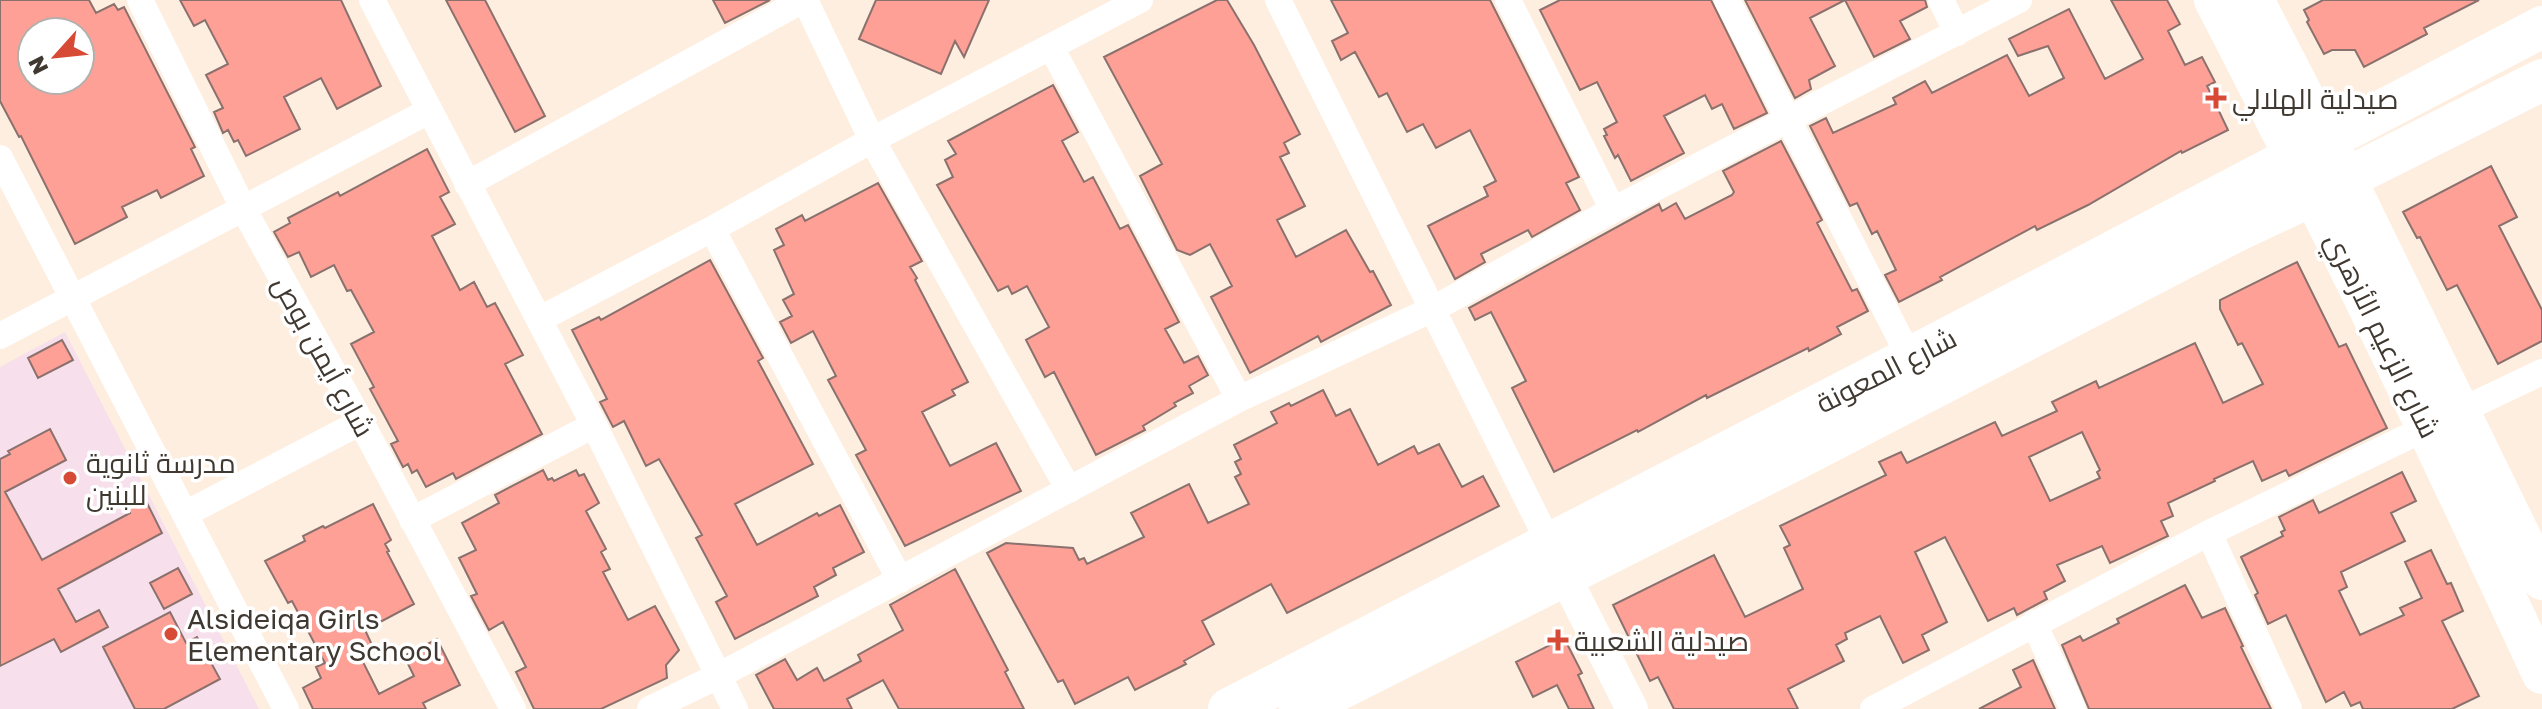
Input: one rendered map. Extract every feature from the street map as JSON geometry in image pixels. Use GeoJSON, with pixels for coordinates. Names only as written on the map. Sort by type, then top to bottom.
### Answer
{"type":"FeatureCollection","features":[{"type":"Feature","properties":{"kind":"highway","name":"شارع المعونة"},"geometry":{"type":"LineString","coordinates":[[1300,709],[1910,358],[2542,27]]}},
{"type":"Feature","properties":{"kind":"highway","name":"شارع المعونة"},"geometry":{"type":"LineString","coordinates":[[1229,709],[1556,559],[1794,460],[2234,232],[2542,80]]}},
{"type":"Feature","properties":{"kind":"main road","name":"شارع الزعيم الأزهري"},"geometry":{"type":"LineString","coordinates":[[2214,0],[2311,149],[2331,186],[2444,419],[2542,674]]}},
{"type":"Feature","properties":{"kind":"main road","name":"شارع الزعيم الأزهري"},"geometry":{"type":"LineString","coordinates":[[2254,0],[2311,149]]}},
{"type":"Feature","properties":{"kind":"main road","name":"شارع الزعيم الأزهري"},"geometry":{"type":"LineString","coordinates":[[2444,419],[2542,580]]}},
{"type":"Feature","properties":{"kind":"street","name":"شارع أيمن بوص"},"geometry":{"type":"LineString","coordinates":[[140,0],[244,210],[513,709]]}},
{"type":"Feature","properties":{"kind":"street"},"geometry":{"type":"LineString","coordinates":[[372,0],[540,319],[735,709]]}},
{"type":"Feature","properties":{"kind":"street"},"geometry":{"type":"LineString","coordinates":[[467,184],[804,0],[872,140],[1069,490]]}},
{"type":"Feature","properties":{"kind":"street"},"geometry":{"type":"LineString","coordinates":[[540,319],[1140,0]]}},
{"type":"Feature","properties":{"kind":"street"},"geometry":{"type":"LineString","coordinates":[[1508,0],[1613,210]]}},
{"type":"Feature","properties":{"kind":"street"},"geometry":{"type":"LineString","coordinates":[[1727,0],[1910,358]]}},
{"type":"Feature","properties":{"kind":"street"},"geometry":{"type":"LineString","coordinates":[[1941,0],[1957,33]]}},
{"type":"Feature","properties":{"kind":"street"},"geometry":{"type":"LineString","coordinates":[[650,709],[718,676],[1239,399],[1433,309],[1613,210],[2019,0]]}},
{"type":"Feature","properties":{"kind":"street"},"geometry":{"type":"LineString","coordinates":[[1286,3],[1433,309],[1632,709]]}},
{"type":"Feature","properties":{"kind":"street"},"geometry":{"type":"LineString","coordinates":[[1051,47],[1239,399]]}},
{"type":"Feature","properties":{"kind":"street"},"geometry":{"type":"LineString","coordinates":[[0,336],[429,111]]}},
{"type":"Feature","properties":{"kind":"street"},"geometry":{"type":"LineString","coordinates":[[0,158],[286,709]]}},
{"type":"Feature","properties":{"kind":"street"},"geometry":{"type":"LineString","coordinates":[[712,229],[900,580]]}},
{"type":"Feature","properties":{"kind":"street"},"geometry":{"type":"LineString","coordinates":[[1873,709],[2209,533],[2542,372]]}},
{"type":"Feature","properties":{"kind":"street"},"geometry":{"type":"LineString","coordinates":[[185,514],[361,422]]}},
{"type":"Feature","properties":{"kind":"street"},"geometry":{"type":"LineString","coordinates":[[412,520],[594,425]]}},
{"type":"Feature","properties":{"kind":"street"},"geometry":{"type":"LineString","coordinates":[[2209,533],[2289,709]]}},
{"type":"Feature","properties":{"kind":"street"},"geometry":{"type":"LineString","coordinates":[[2034,623],[2073,709]]}},
{"type":"Feature","properties":{"kind":"shaded area","name":"مدرسة ثانوية للبنين"},"geometry":{"type":"Polygon","coordinates":[[[65,332],[259,709],[0,709],[0,367],[65,332]]]}},
{"type":"Feature","properties":{"kind":"building"},"geometry":{"type":"Polygon","coordinates":[[[0,0],[89,0],[96,13],[114,4],[118,10],[124,7],[195,147],[191,149],[204,176],[161,198],[157,190],[122,207],[127,217],[75,244],[0,101],[0,0]]]}},
{"type":"Feature","properties":{"kind":"building"},"geometry":{"type":"Polygon","coordinates":[[[180,0],[341,0],[381,86],[337,109],[321,78],[284,97],[300,129],[246,156],[238,140],[234,142],[228,130],[223,133],[214,112],[223,108],[206,75],[228,64],[205,20],[194,26],[180,0]]]}},
{"type":"Feature","properties":{"kind":"building"},"geometry":{"type":"Polygon","coordinates":[[[446,0],[485,0],[545,116],[515,132],[446,0]]]}},
{"type":"Feature","properties":{"kind":"building"},"geometry":{"type":"Polygon","coordinates":[[[713,0],[770,0],[725,23],[713,0]]]}},
{"type":"Feature","properties":{"kind":"building"},"geometry":{"type":"Polygon","coordinates":[[[876,0],[989,0],[964,57],[955,41],[941,74],[859,39],[876,0]]]}},
{"type":"Feature","properties":{"kind":"building"},"geometry":{"type":"Polygon","coordinates":[[[1217,0],[1227,0],[1300,134],[1284,143],[1289,153],[1280,157],[1305,206],[1277,220],[1296,257],[1346,230],[1391,305],[1321,342],[1318,336],[1250,373],[1211,297],[1232,286],[1210,244],[1190,255],[1177,250],[1140,176],[1162,164],[1104,57],[1217,0]]]}},
{"type":"Feature","properties":{"kind":"building"},"geometry":{"type":"Polygon","coordinates":[[[1331,0],[1490,0],[1579,177],[1566,183],[1580,210],[1532,237],[1528,230],[1481,254],[1485,262],[1455,279],[1428,226],[1488,196],[1484,187],[1496,181],[1470,130],[1436,148],[1423,124],[1407,132],[1387,93],[1379,97],[1355,52],[1341,60],[1332,41],[1348,33],[1331,0]]]}},
{"type":"Feature","properties":{"kind":"building"},"geometry":{"type":"Polygon","coordinates":[[[1560,0],[1711,0],[1767,113],[1734,129],[1722,104],[1712,109],[1705,95],[1664,116],[1684,153],[1631,181],[1604,136],[1607,135],[1604,129],[1617,122],[1597,82],[1580,90],[1540,10],[1560,0]]]}},
{"type":"Feature","properties":{"kind":"building"},"geometry":{"type":"Polygon","coordinates":[[[1745,0],[1845,0],[1810,18],[1835,66],[1809,80],[1811,89],[1795,98],[1745,0]]]}},
{"type":"Feature","properties":{"kind":"building"},"geometry":{"type":"Polygon","coordinates":[[[1845,0],[1925,0],[1927,7],[1900,21],[1910,39],[1874,57],[1845,0]]]}},
{"type":"Feature","properties":{"kind":"building"},"geometry":{"type":"Polygon","coordinates":[[[2111,0],[2167,0],[2180,24],[2168,31],[2185,65],[2202,57],[2215,82],[2207,86],[2228,130],[2181,151],[2088,205],[2037,230],[2035,226],[1899,302],[1885,275],[1896,270],[1877,231],[1872,234],[1857,203],[1850,206],[1810,126],[1826,118],[1833,133],[1896,104],[1893,98],[1925,81],[1932,93],[2007,55],[2029,96],[2064,78],[2048,46],[2018,56],[2009,39],[2069,9],[2105,79],[2143,59],[2111,0]]]}},
{"type":"Feature","properties":{"kind":"building"},"geometry":{"type":"Polygon","coordinates":[[[2323,0],[2479,0],[2424,28],[2427,34],[2364,67],[2355,50],[2332,50],[2324,54],[2304,10],[2323,0]]]}},
{"type":"Feature","properties":{"kind":"building"},"geometry":{"type":"Polygon","coordinates":[[[1053,85],[1078,132],[1062,141],[1084,182],[1093,177],[1120,229],[1128,225],[1179,322],[1165,329],[1184,363],[1198,356],[1208,375],[1189,386],[1193,393],[1143,426],[1145,430],[1096,455],[1054,372],[1045,377],[1026,340],[1049,327],[1027,286],[1012,294],[1008,286],[998,291],[937,185],[953,177],[945,160],[956,154],[948,141],[1053,85]]]}},
{"type":"Feature","properties":{"kind":"building"},"geometry":{"type":"Polygon","coordinates":[[[1781,141],[1822,220],[1817,223],[1852,291],[1857,289],[1868,311],[1837,327],[1841,334],[1809,351],[1808,348],[1707,398],[1706,395],[1554,472],[1512,388],[1526,381],[1491,312],[1475,320],[1469,308],[1659,204],[1662,211],[1676,203],[1685,219],[1732,195],[1734,192],[1723,171],[1781,141]]]}},
{"type":"Feature","properties":{"kind":"building"},"geometry":{"type":"Polygon","coordinates":[[[427,149],[449,192],[440,197],[455,224],[432,236],[460,290],[474,282],[487,307],[495,303],[523,355],[505,364],[542,434],[456,479],[453,473],[426,487],[417,470],[412,473],[408,464],[403,467],[391,444],[398,441],[370,389],[374,387],[351,344],[374,332],[351,290],[347,291],[334,265],[311,277],[299,252],[288,257],[274,232],[290,223],[288,218],[338,192],[340,196],[427,149]]]}},
{"type":"Feature","properties":{"kind":"building"},"geometry":{"type":"Polygon","coordinates":[[[2491,166],[2517,217],[2499,226],[2542,310],[2542,341],[2498,364],[2457,285],[2447,290],[2420,237],[2417,238],[2403,212],[2491,166]]]}},
{"type":"Feature","properties":{"kind":"building"},"geometry":{"type":"Polygon","coordinates":[[[878,183],[922,261],[910,267],[968,382],[952,390],[955,395],[922,412],[950,466],[996,443],[1021,491],[905,546],[856,455],[866,450],[828,380],[836,376],[813,331],[791,343],[780,322],[792,316],[783,300],[794,294],[774,250],[784,245],[776,229],[802,215],[805,221],[878,183]]]}},
{"type":"Feature","properties":{"kind":"building"},"geometry":{"type":"Polygon","coordinates":[[[710,260],[763,358],[758,361],[813,464],[735,504],[757,545],[817,513],[819,516],[840,505],[864,552],[833,568],[836,575],[814,587],[818,596],[735,639],[716,602],[727,596],[696,538],[702,535],[659,459],[646,466],[624,421],[613,427],[600,402],[607,399],[572,330],[599,317],[601,320],[710,260]]]}},
{"type":"Feature","properties":{"kind":"building"},"geometry":{"type":"Polygon","coordinates":[[[2297,262],[2339,347],[2346,344],[2387,428],[2289,476],[2286,470],[2262,481],[2253,461],[2214,479],[2168,503],[2173,516],[2161,521],[2168,536],[2110,563],[2102,546],[2057,565],[2065,581],[2044,592],[2047,599],[2017,615],[2014,608],[1988,621],[1945,537],[1915,552],[1947,622],[1922,635],[1929,650],[1903,663],[1880,616],[1845,633],[1847,639],[1836,645],[1844,661],[1788,689],[1798,709],[1674,709],[1658,677],[1650,681],[1613,605],[1714,555],[1745,617],[1803,589],[1784,548],[1790,545],[1780,526],[1886,475],[1879,462],[1901,452],[1907,463],[1995,422],[2002,436],[2057,411],[2052,402],[2096,381],[2099,388],[2195,343],[2223,403],[2263,384],[2242,343],[2238,345],[2220,309],[2220,300],[2297,262]],[[2082,432],[2029,457],[2050,501],[2100,478],[2097,472],[2100,470],[2082,432]]]}},
{"type":"Feature","properties":{"kind":"building"},"geometry":{"type":"Polygon","coordinates":[[[62,340],[73,360],[38,378],[28,358],[62,340]]]}},
{"type":"Feature","properties":{"kind":"building"},"geometry":{"type":"Polygon","coordinates":[[[1323,390],[1336,416],[1350,409],[1378,465],[1414,446],[1418,454],[1439,444],[1462,487],[1483,476],[1499,506],[1287,613],[1271,584],[1202,621],[1214,644],[1184,661],[1186,664],[1135,690],[1128,677],[1075,704],[1063,680],[1058,682],[987,553],[1006,543],[1073,548],[1079,560],[1084,558],[1087,564],[1144,537],[1131,513],[1189,484],[1208,523],[1249,504],[1235,477],[1241,474],[1235,462],[1241,459],[1234,445],[1277,423],[1271,412],[1323,390]]]}},
{"type":"Feature","properties":{"kind":"building"},"geometry":{"type":"Polygon","coordinates":[[[50,429],[66,460],[5,492],[42,560],[130,513],[127,508],[145,499],[162,533],[58,589],[76,622],[99,610],[108,627],[61,652],[54,639],[0,666],[0,459],[10,454],[8,451],[50,429]]]}},
{"type":"Feature","properties":{"kind":"building"},"geometry":{"type":"Polygon","coordinates":[[[543,470],[548,480],[552,478],[554,481],[576,470],[579,476],[584,474],[599,503],[586,511],[606,549],[601,552],[610,569],[603,572],[628,620],[655,606],[679,650],[666,665],[667,678],[601,709],[534,709],[516,672],[526,667],[503,622],[489,630],[471,596],[477,594],[459,558],[476,550],[462,523],[499,503],[495,495],[543,470]]]}},
{"type":"Feature","properties":{"kind":"building"},"geometry":{"type":"Polygon","coordinates":[[[2402,472],[2416,501],[2391,513],[2405,541],[2341,572],[2347,587],[2339,591],[2360,635],[2404,615],[2400,608],[2422,598],[2405,562],[2431,550],[2463,611],[2442,621],[2479,696],[2452,709],[2363,709],[2360,702],[2351,706],[2344,692],[2326,702],[2286,615],[2268,624],[2241,557],[2283,536],[2281,532],[2285,530],[2279,517],[2313,500],[2319,513],[2402,472]]]}},
{"type":"Feature","properties":{"kind":"building"},"geometry":{"type":"Polygon","coordinates":[[[373,504],[391,540],[385,544],[387,552],[414,604],[365,630],[373,647],[359,654],[379,694],[414,676],[404,656],[437,639],[460,685],[423,703],[426,709],[313,709],[303,688],[321,678],[316,667],[325,663],[292,601],[288,603],[265,561],[305,541],[303,536],[373,504]]]}},
{"type":"Feature","properties":{"kind":"building"},"geometry":{"type":"Polygon","coordinates":[[[178,568],[192,594],[164,609],[150,583],[178,568]]]}},
{"type":"Feature","properties":{"kind":"building"},"geometry":{"type":"Polygon","coordinates":[[[955,569],[1008,670],[1005,672],[1024,709],[899,709],[883,680],[847,699],[852,709],[774,709],[756,675],[785,659],[797,680],[817,668],[824,681],[861,661],[858,655],[903,630],[890,605],[955,569]]]}},
{"type":"Feature","properties":{"kind":"building"},"geometry":{"type":"Polygon","coordinates":[[[2185,585],[2202,618],[2225,608],[2271,709],[2089,709],[2062,645],[2080,636],[2083,641],[2119,623],[2117,619],[2185,585]]]}},
{"type":"Feature","properties":{"kind":"building"},"geometry":{"type":"Polygon","coordinates":[[[170,612],[186,643],[197,637],[220,679],[164,709],[135,709],[103,647],[170,612]]]}},
{"type":"Feature","properties":{"kind":"building"},"geometry":{"type":"Polygon","coordinates":[[[1564,638],[1582,673],[1578,675],[1594,709],[1569,709],[1557,685],[1533,697],[1516,662],[1564,638]]]}},
{"type":"Feature","properties":{"kind":"building"},"geometry":{"type":"Polygon","coordinates":[[[2033,660],[2055,709],[1979,709],[2021,687],[2013,670],[2033,660]]]}},
{"type":"Feature","properties":{"kind":"place","name":"صيدلية الهلالي"},"geometry":{"type":"Point","coordinates":[2216,98]}},
{"type":"Feature","properties":{"kind":"place","name":"مدرسة ثانوية للبنين"},"geometry":{"type":"Point","coordinates":[70,478]}},
{"type":"Feature","properties":{"kind":"place","name":"Alsideiqa Girls Elementary School"},"geometry":{"type":"Point","coordinates":[171,634]}},
{"type":"Feature","properties":{"kind":"place","name":"صيدلية الشعبية"},"geometry":{"type":"Point","coordinates":[1558,640]}}]}
